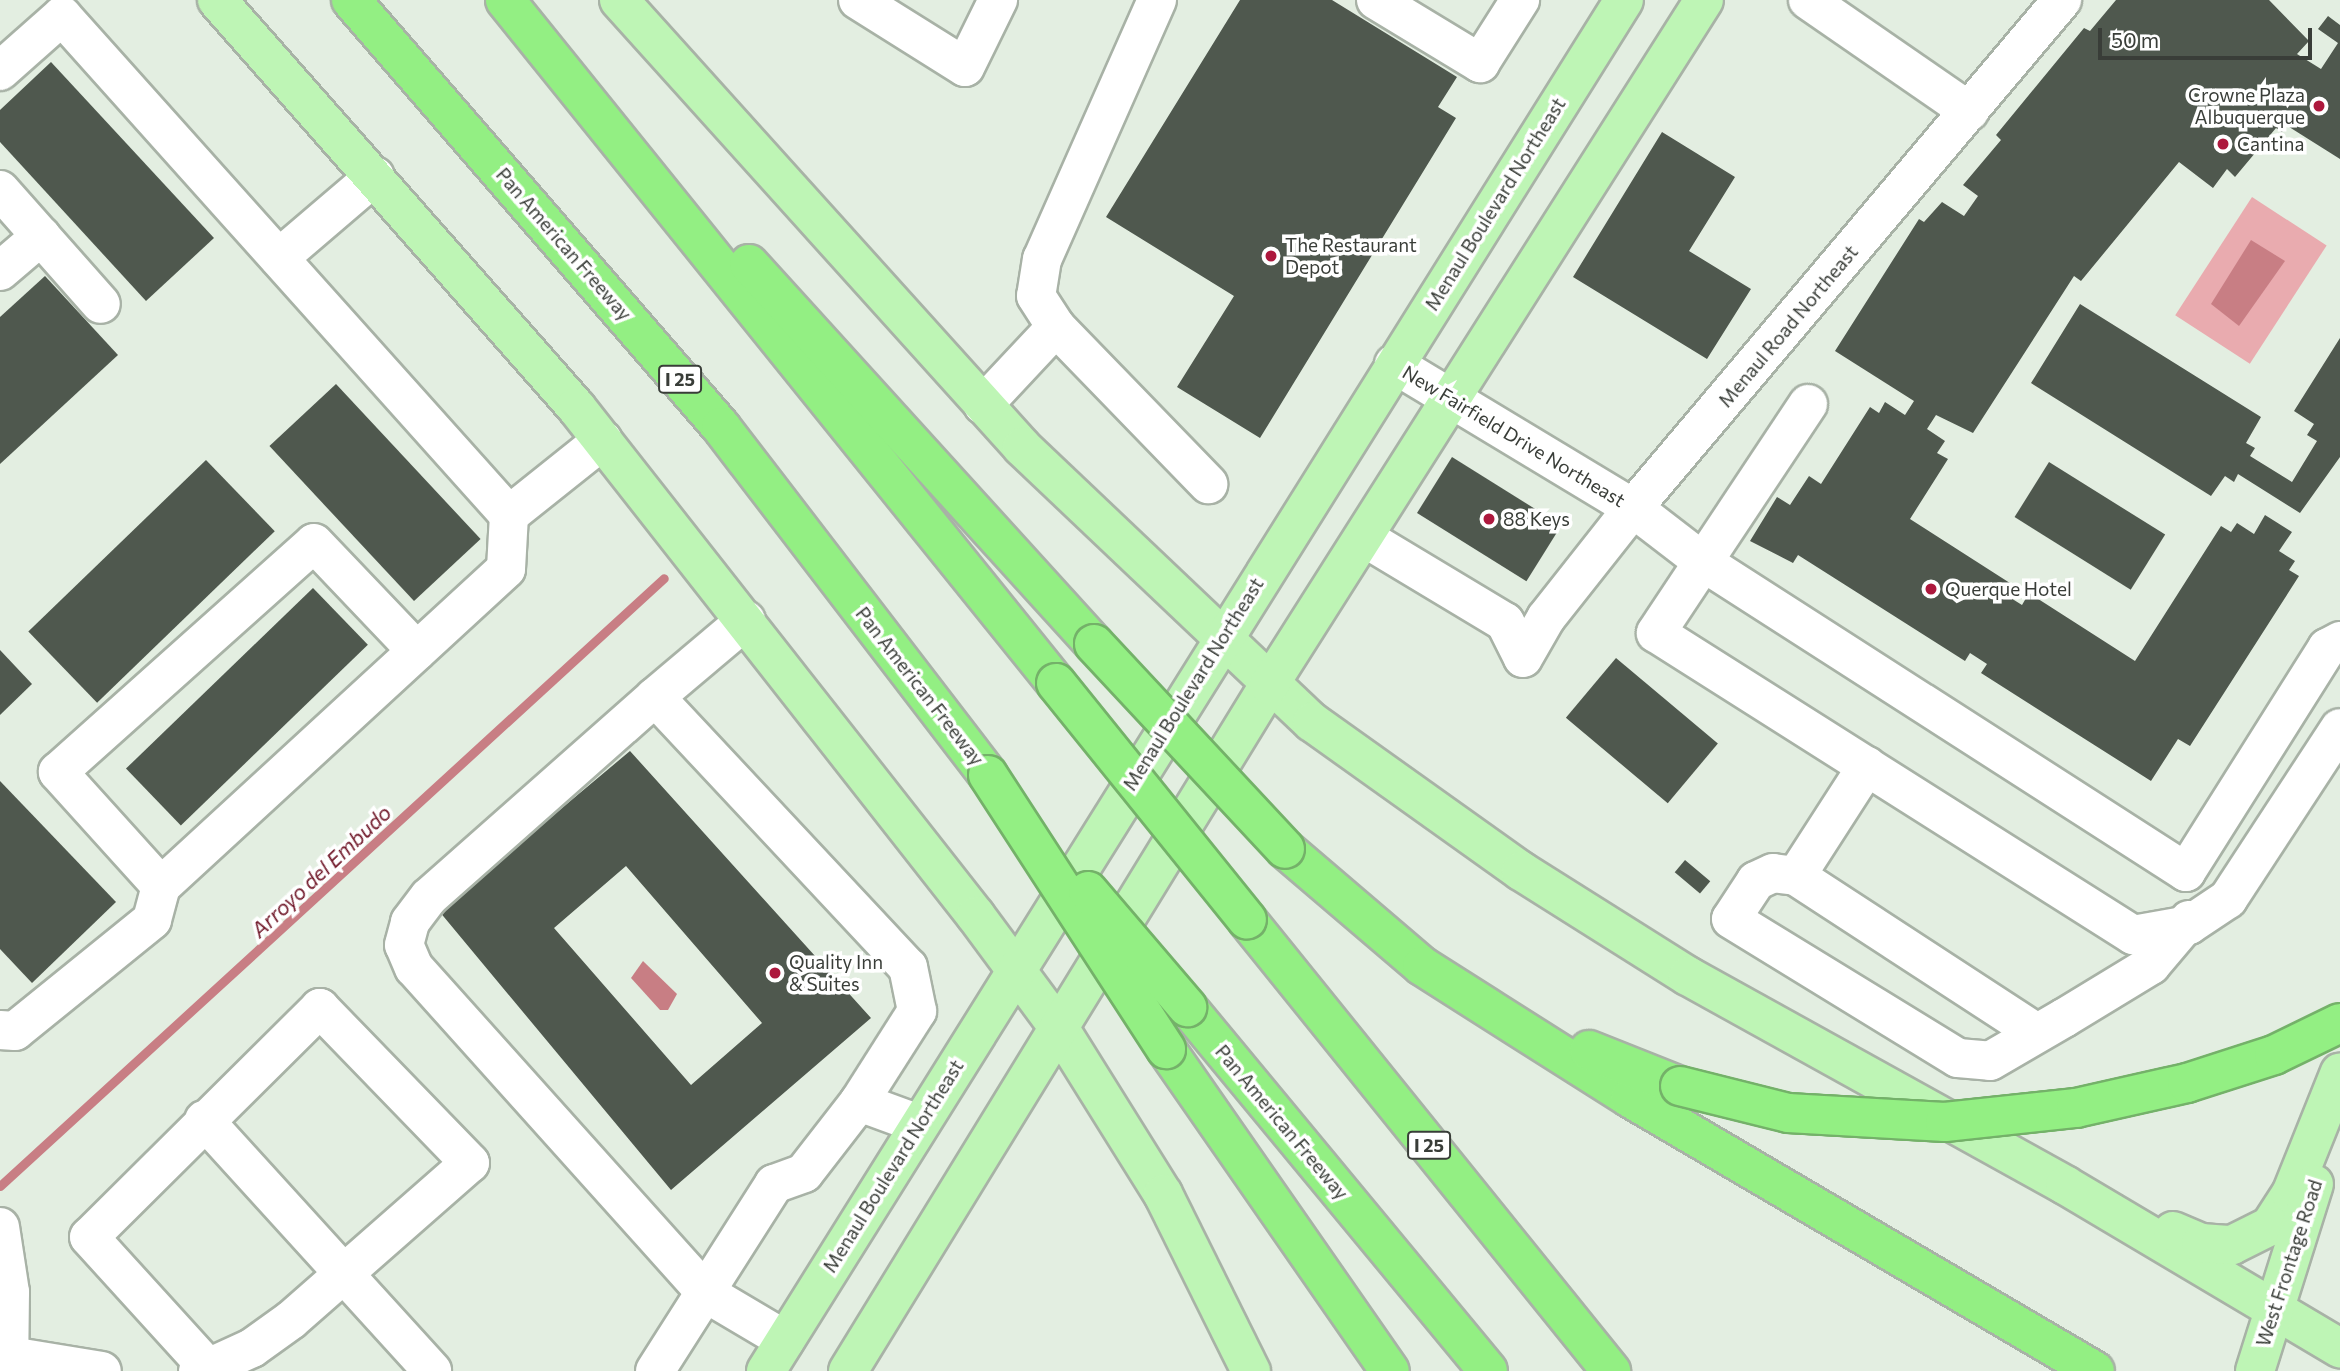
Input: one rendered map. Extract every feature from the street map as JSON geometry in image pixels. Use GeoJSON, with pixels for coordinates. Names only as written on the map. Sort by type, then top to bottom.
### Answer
{"type":"FeatureCollection","features":[{"type":"Feature","properties":{"kind":"highway","name":"Pan American Freeway"},"geometry":{"type":"LineString","coordinates":[[351,0],[721,427],[988,775],[1186,1007],[1489,1371]]}},
{"type":"Feature","properties":{"kind":"highway"},"geometry":{"type":"LineString","coordinates":[[507,0],[1094,644],[1285,849],[1422,966],[1630,1098],[2095,1371]]}},
{"type":"Feature","properties":{"kind":"highway","name":"I 25"},"geometry":{"type":"LineString","coordinates":[[507,0],[1611,1371]]}},
{"type":"Feature","properties":{"kind":"highway"},"geometry":{"type":"LineString","coordinates":[[988,775],[1166,1049],[1390,1371]]}},
{"type":"Feature","properties":{"kind":"highway"},"geometry":{"type":"LineString","coordinates":[[1422,966],[1603,1058],[1680,1086],[1788,1113],[1945,1122],[2077,1108],[2188,1083],[2274,1055],[2340,1023]]}},
{"type":"Feature","properties":{"kind":"main road"},"geometry":{"type":"LineString","coordinates":[[217,0],[375,176],[603,440],[746,620],[1015,969],[1061,1031],[1185,1230],[1251,1371]]}},
{"type":"Feature","properties":{"kind":"main road"},"geometry":{"type":"LineString","coordinates":[[619,0],[982,405],[1269,685],[1521,872],[1688,976],[2065,1185],[2340,1348]]}},
{"type":"Feature","properties":{"kind":"main road","name":"Menaul Boulevard Northeast"},"geometry":{"type":"LineString","coordinates":[[776,1355],[1220,640],[1624,0]]}},
{"type":"Feature","properties":{"kind":"main road"},"geometry":{"type":"LineString","coordinates":[[848,1371],[1061,1031],[1269,685],[1453,401],[1703,0]]}},
{"type":"Feature","properties":{"kind":"main road"},"geometry":{"type":"LineString","coordinates":[[2065,1185],[2201,1243],[2244,1242],[2270,1226],[2291,1194],[2340,1072]]}},
{"type":"Feature","properties":{"kind":"main road","name":"West Frontage Road"},"geometry":{"type":"LineString","coordinates":[[2255,1371],[2274,1307],[2340,1117]]}},
{"type":"Feature","properties":{"kind":"street"},"geometry":{"type":"LineString","coordinates":[[858,0],[965,67],[998,0]]}},
{"type":"Feature","properties":{"kind":"street"},"geometry":{"type":"LineString","coordinates":[[1157,0],[1042,259],[1036,296],[1056,327],[1208,484]]}},
{"type":"Feature","properties":{"kind":"street"},"geometry":{"type":"LineString","coordinates":[[1376,0],[1480,64],[1520,0]]}},
{"type":"Feature","properties":{"kind":"street"},"geometry":{"type":"LineString","coordinates":[[1808,0],[1969,111]]}},
{"type":"Feature","properties":{"kind":"street","name":"Menaul Road Northeast"},"geometry":{"type":"LineString","coordinates":[[1365,538],[1505,622],[1523,658],[1546,618],[1633,508],[2062,0]]}},
{"type":"Feature","properties":{"kind":"street"},"geometry":{"type":"LineString","coordinates":[[0,71],[62,16],[509,515],[506,569],[161,886],[152,920],[15,1031],[0,1030]]}},
{"type":"Feature","properties":{"kind":"street"},"geometry":{"type":"LineString","coordinates":[[279,258],[375,176]]}},
{"type":"Feature","properties":{"kind":"street"},"geometry":{"type":"LineString","coordinates":[[0,190],[101,304]]}},
{"type":"Feature","properties":{"kind":"street"},"geometry":{"type":"LineString","coordinates":[[0,271],[41,236]]}},
{"type":"Feature","properties":{"kind":"street"},"geometry":{"type":"LineString","coordinates":[[982,405],[1056,327]]}},
{"type":"Feature","properties":{"kind":"street","name":"New Fairfield Drive Northeast"},"geometry":{"type":"LineString","coordinates":[[1394,364],[1633,508],[1703,562],[2186,872]]}},
{"type":"Feature","properties":{"kind":"street"},"geometry":{"type":"LineString","coordinates":[[1808,404],[1656,633],[2133,936],[2189,925]]}},
{"type":"Feature","properties":{"kind":"street"},"geometry":{"type":"LineString","coordinates":[[509,515],[603,440]]}},
{"type":"Feature","properties":{"kind":"street"},"geometry":{"type":"LineString","coordinates":[[161,886],[58,772],[314,543],[417,651]]}},
{"type":"Feature","properties":{"kind":"street"},"geometry":{"type":"LineString","coordinates":[[746,620],[429,897],[410,922],[404,945],[414,968],[706,1293],[776,1355]]}},
{"type":"Feature","properties":{"kind":"street"},"geometry":{"type":"LineString","coordinates":[[2189,925],[2186,872],[2327,648],[2340,641]]}},
{"type":"Feature","properties":{"kind":"street"},"geometry":{"type":"LineString","coordinates":[[655,697],[908,967],[916,1012],[859,1102],[804,1173],[774,1184],[655,1371]]}},
{"type":"Feature","properties":{"kind":"street"},"geometry":{"type":"LineString","coordinates":[[2035,1031],[1796,876],[1773,873],[1756,881],[1731,919],[1958,1058],[1990,1061],[2035,1031],[2151,965],[2189,925],[2228,899],[2340,728]]}},
{"type":"Feature","properties":{"kind":"street"},"geometry":{"type":"LineString","coordinates":[[1796,876],[1867,766]]}},
{"type":"Feature","properties":{"kind":"street"},"geometry":{"type":"LineString","coordinates":[[320,1008],[470,1163],[345,1277],[252,1348],[203,1370],[89,1237],[320,1008]]}},
{"type":"Feature","properties":{"kind":"street"},"geometry":{"type":"LineString","coordinates":[[859,1102],[919,1124]]}},
{"type":"Feature","properties":{"kind":"street"},"geometry":{"type":"LineString","coordinates":[[205,1120],[432,1371]]}},
{"type":"Feature","properties":{"kind":"street"},"geometry":{"type":"LineString","coordinates":[[0,1227],[10,1364],[102,1371]]}},
{"type":"Feature","properties":{"kind":"shaded area"},"geometry":{"type":"Polygon","coordinates":[[[2252,197],[2327,245],[2250,364],[2175,315],[2252,197]]]}},
{"type":"Feature","properties":{"kind":"shaded area"},"geometry":{"type":"Polygon","coordinates":[[[2251,240],[2285,261],[2239,326],[2211,304],[2251,240]]]}},
{"type":"Feature","properties":{"kind":"shaded area"},"geometry":{"type":"Polygon","coordinates":[[[643,961],[677,994],[668,1010],[660,1010],[631,978],[643,961]]]}},
{"type":"Feature","properties":{"kind":"building","name":"The Restaurant Depot"},"geometry":{"type":"Polygon","coordinates":[[[1240,0],[1332,0],[1457,77],[1438,107],[1456,118],[1260,438],[1177,387],[1234,296],[1106,217],[1240,0]]]}},
{"type":"Feature","properties":{"kind":"building"},"geometry":{"type":"Polygon","coordinates":[[[2116,0],[2269,0],[2309,41],[2297,54],[2321,69],[2338,43],[2318,29],[2328,16],[2340,25],[2340,159],[2286,125],[2282,132],[2276,128],[2235,177],[2227,169],[2213,188],[2179,162],[2081,281],[2074,276],[1973,433],[1936,415],[1927,429],[1945,441],[1937,453],[1948,459],[1910,519],[2013,585],[2006,595],[2022,605],[2029,593],[2135,661],[2221,526],[2231,532],[2237,523],[2254,534],[2265,515],[2292,532],[2279,551],[2295,561],[2289,570],[2299,576],[2190,746],[2178,739],[2151,781],[1981,673],[1987,664],[1970,653],[1965,661],[1798,555],[1793,563],[1750,541],[1777,497],[1790,505],[1809,476],[1821,484],[1870,407],[1879,413],[1885,402],[1905,415],[1914,401],[1835,351],[1919,219],[1924,222],[1942,202],[1964,216],[1978,196],[1963,185],[2001,140],[1996,135],[2084,28],[2090,31],[2116,0]]]}},
{"type":"Feature","properties":{"kind":"building"},"geometry":{"type":"Polygon","coordinates":[[[51,62],[214,238],[146,301],[0,142],[0,110],[51,62]]]}},
{"type":"Feature","properties":{"kind":"building"},"geometry":{"type":"Polygon","coordinates":[[[1662,132],[1735,177],[1689,251],[1751,289],[1707,359],[1573,277],[1662,132]]]}},
{"type":"Feature","properties":{"kind":"building"},"geometry":{"type":"Polygon","coordinates":[[[45,276],[118,355],[0,464],[0,317],[45,276]]]}},
{"type":"Feature","properties":{"kind":"building"},"geometry":{"type":"Polygon","coordinates":[[[2080,304],[2261,417],[2246,443],[2255,448],[2250,456],[2292,482],[2317,441],[2307,435],[2314,424],[2294,411],[2340,338],[2340,457],[2300,513],[2238,474],[2234,482],[2225,476],[2211,496],[2031,383],[2080,304]]]}},
{"type":"Feature","properties":{"kind":"building"},"geometry":{"type":"Polygon","coordinates":[[[336,384],[481,539],[414,601],[269,446],[336,384]]]}},
{"type":"Feature","properties":{"kind":"building","name":"88 Keys"},"geometry":{"type":"Polygon","coordinates":[[[1452,457],[1561,525],[1526,581],[1417,513],[1452,457]]]}},
{"type":"Feature","properties":{"kind":"building"},"geometry":{"type":"Polygon","coordinates":[[[206,460],[275,531],[97,703],[28,632],[206,460]]]}},
{"type":"Feature","properties":{"kind":"building"},"geometry":{"type":"Polygon","coordinates":[[[2049,462],[2165,535],[2131,590],[2015,517],[2049,462]]]}},
{"type":"Feature","properties":{"kind":"building"},"geometry":{"type":"Polygon","coordinates":[[[313,588],[368,645],[181,825],[126,769],[313,588]]]}},
{"type":"Feature","properties":{"kind":"building"},"geometry":{"type":"Polygon","coordinates":[[[0,650],[32,684],[0,715],[0,650]]]}},
{"type":"Feature","properties":{"kind":"building"},"geometry":{"type":"Polygon","coordinates":[[[1616,658],[1718,743],[1668,803],[1566,718],[1616,658]]]}},
{"type":"Feature","properties":{"kind":"building","name":"Quality Inn & Suites"},"geometry":{"type":"Polygon","coordinates":[[[630,751],[871,1018],[671,1190],[439,911],[630,751]],[[626,866],[554,928],[691,1085],[762,1023],[626,866]]]}},
{"type":"Feature","properties":{"kind":"building"},"geometry":{"type":"Polygon","coordinates":[[[0,781],[116,902],[32,983],[0,949],[0,781]]]}},
{"type":"Feature","properties":{"kind":"building"},"geometry":{"type":"Polygon","coordinates":[[[1685,860],[1710,881],[1700,893],[1675,872],[1685,860]]]}},
{"type":"Feature","properties":{"kind":"waterway","name":"Arroyo del Embudo"},"geometry":{"type":"LineString","coordinates":[[0,1186],[664,578]]}},
{"type":"Feature","properties":{"kind":"place","name":"Crowne Plaza Albuquerque"},"geometry":{"type":"Point","coordinates":[2319,106]}},
{"type":"Feature","properties":{"kind":"place","name":"Cantina"},"geometry":{"type":"Point","coordinates":[2223,144]}},
{"type":"Feature","properties":{"kind":"place","name":"The Restaurant Depot"},"geometry":{"type":"Point","coordinates":[1271,256]}},
{"type":"Feature","properties":{"kind":"place","name":"88 Keys"},"geometry":{"type":"Point","coordinates":[1489,519]}},
{"type":"Feature","properties":{"kind":"place","name":"Querque Hotel"},"geometry":{"type":"Point","coordinates":[1931,589]}},
{"type":"Feature","properties":{"kind":"place","name":"Quality Inn & Suites"},"geometry":{"type":"Point","coordinates":[775,973]}}]}
